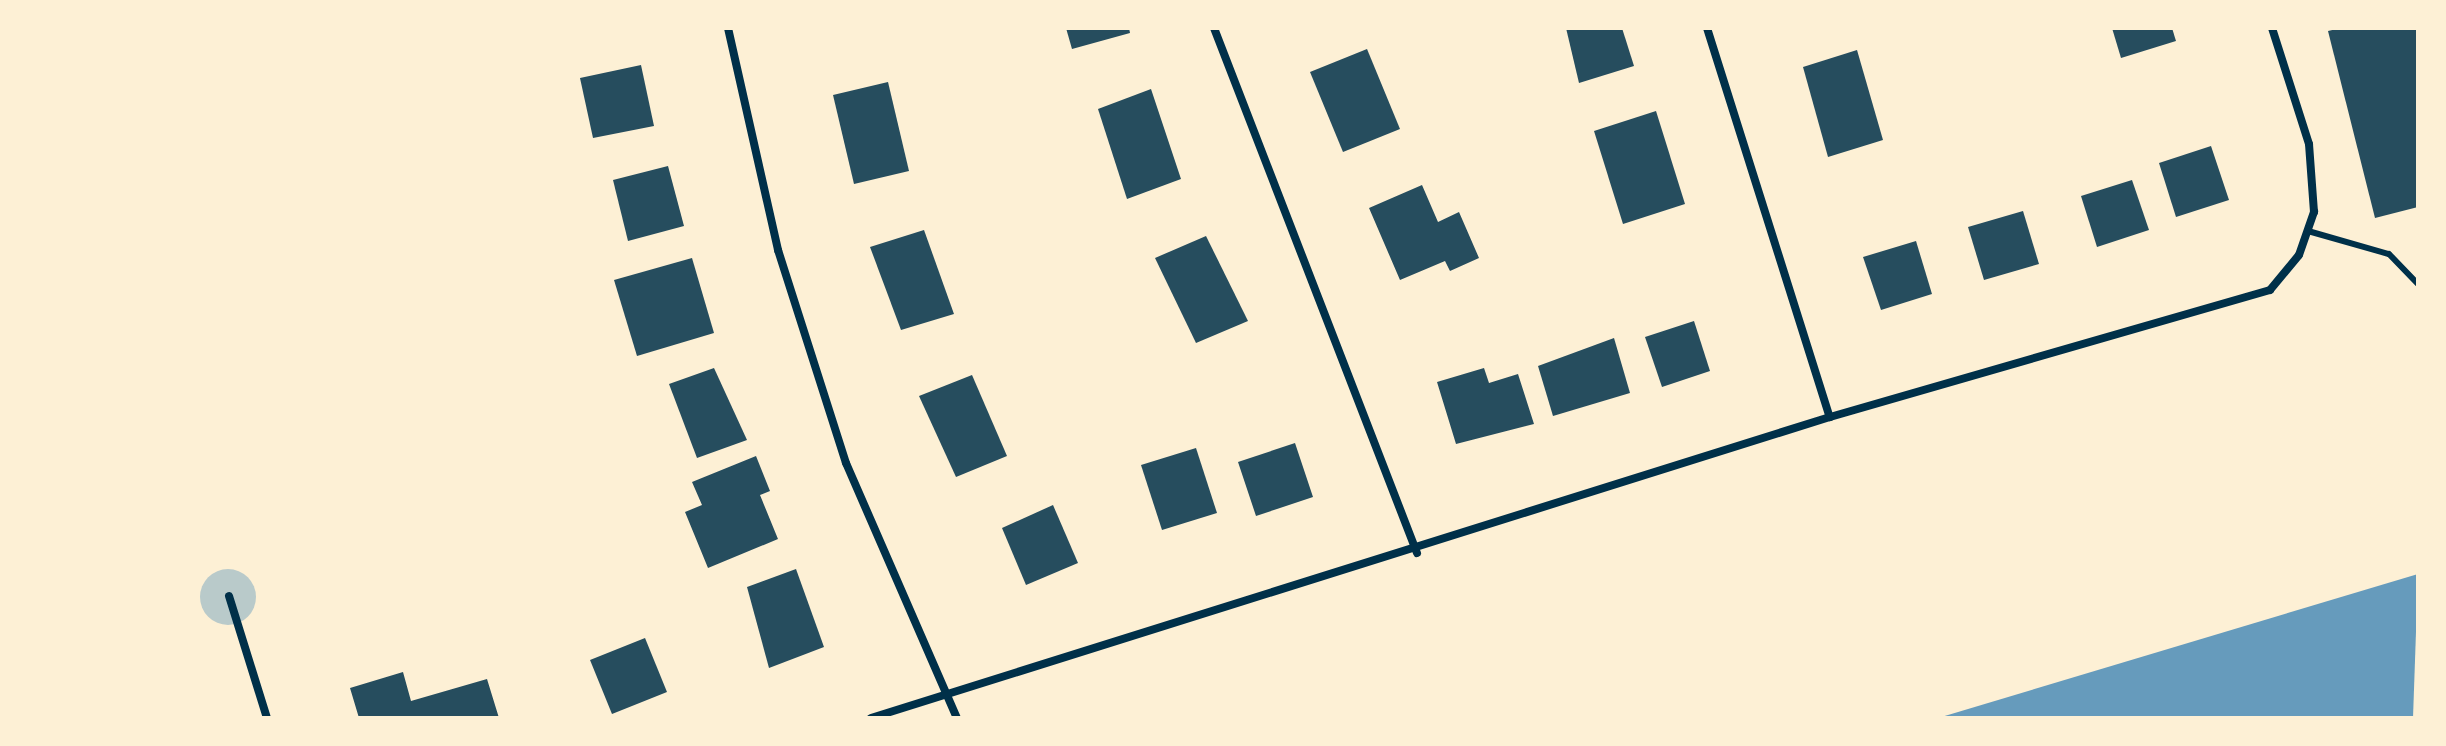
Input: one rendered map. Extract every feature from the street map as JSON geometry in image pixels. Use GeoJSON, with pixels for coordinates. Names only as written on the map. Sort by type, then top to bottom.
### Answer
{"type":"FeatureCollection","features":[{"type":"Feature","properties":{"kind":"street"},"geometry":{"type":"LineString","coordinates":[[728,28],[778,250],[846,463],[943,696],[957,718]]}},
{"type":"Feature","properties":{"kind":"street"},"geometry":{"type":"LineString","coordinates":[[1214,28],[1417,553]]}},
{"type":"Feature","properties":{"kind":"street"},"geometry":{"type":"LineString","coordinates":[[1707,28],[1830,417]]}},
{"type":"Feature","properties":{"kind":"street"},"geometry":{"type":"LineString","coordinates":[[871,718],[1417,553],[1830,417],[2221,308],[2270,290],[2299,255],[2314,212],[2309,144],[2272,28]]}},
{"type":"Feature","properties":{"kind":"street"},"geometry":{"type":"LineString","coordinates":[[229,596],[267,718]]}},
{"type":"Feature","properties":{"kind":"lane"},"geometry":{"type":"LineString","coordinates":[[2308,231],[2389,254],[2418,284]]}},
{"type":"Feature","properties":{"kind":"shaded area"},"geometry":{"type":"Polygon","coordinates":[[[228,569],[248,577],[256,597],[248,617],[228,625],[208,617],[200,597],[208,577],[228,569]]]}},
{"type":"Feature","properties":{"kind":"water"},"geometry":{"type":"Polygon","coordinates":[[[2418,574],[2413,718],[1938,718],[2418,574]]]}},
{"type":"Feature","properties":{"kind":"building"},"geometry":{"type":"Polygon","coordinates":[[[1066,28],[1129,28],[1130,33],[1072,49],[1066,28]]]}},
{"type":"Feature","properties":{"kind":"building"},"geometry":{"type":"Polygon","coordinates":[[[1566,28],[1622,28],[1634,66],[1579,83],[1566,28]]]}},
{"type":"Feature","properties":{"kind":"building"},"geometry":{"type":"Polygon","coordinates":[[[2112,28],[2172,28],[2176,41],[2121,58],[2112,28]]]}},
{"type":"Feature","properties":{"kind":"building"},"geometry":{"type":"Polygon","coordinates":[[[2341,28],[2418,28],[2418,207],[2375,218],[2328,31],[2341,28]]]}},
{"type":"Feature","properties":{"kind":"building"},"geometry":{"type":"Polygon","coordinates":[[[1367,49],[1400,129],[1343,152],[1310,72],[1367,49]]]}},
{"type":"Feature","properties":{"kind":"building"},"geometry":{"type":"Polygon","coordinates":[[[1857,50],[1883,140],[1828,157],[1803,67],[1857,50]]]}},
{"type":"Feature","properties":{"kind":"building"},"geometry":{"type":"Polygon","coordinates":[[[641,65],[654,126],[593,138],[580,78],[641,65]]]}},
{"type":"Feature","properties":{"kind":"building"},"geometry":{"type":"Polygon","coordinates":[[[888,82],[909,171],[854,184],[833,95],[888,82]]]}},
{"type":"Feature","properties":{"kind":"building"},"geometry":{"type":"Polygon","coordinates":[[[1151,89],[1181,179],[1127,199],[1098,109],[1151,89]]]}},
{"type":"Feature","properties":{"kind":"building"},"geometry":{"type":"Polygon","coordinates":[[[1656,111],[1685,204],[1623,224],[1594,131],[1656,111]]]}},
{"type":"Feature","properties":{"kind":"building"},"geometry":{"type":"Polygon","coordinates":[[[2211,146],[2229,200],[2176,217],[2159,163],[2211,146]]]}},
{"type":"Feature","properties":{"kind":"building"},"geometry":{"type":"Polygon","coordinates":[[[668,166],[684,226],[628,241],[613,180],[668,166]]]}},
{"type":"Feature","properties":{"kind":"building"},"geometry":{"type":"Polygon","coordinates":[[[2132,180],[2149,230],[2097,247],[2081,196],[2132,180]]]}},
{"type":"Feature","properties":{"kind":"building"},"geometry":{"type":"Polygon","coordinates":[[[1422,185],[1438,222],[1459,212],[1479,258],[1450,271],[1445,261],[1400,280],[1369,208],[1422,185]]]}},
{"type":"Feature","properties":{"kind":"building"},"geometry":{"type":"Polygon","coordinates":[[[2023,211],[2039,264],[1984,280],[1968,227],[2023,211]]]}},
{"type":"Feature","properties":{"kind":"building"},"geometry":{"type":"Polygon","coordinates":[[[924,230],[954,314],[901,330],[870,247],[924,230]]]}},
{"type":"Feature","properties":{"kind":"building"},"geometry":{"type":"Polygon","coordinates":[[[1206,236],[1248,321],[1196,343],[1155,258],[1206,236]]]}},
{"type":"Feature","properties":{"kind":"building"},"geometry":{"type":"Polygon","coordinates":[[[1916,241],[1932,294],[1881,310],[1863,257],[1916,241]]]}},
{"type":"Feature","properties":{"kind":"building"},"geometry":{"type":"Polygon","coordinates":[[[692,258],[714,333],[637,356],[614,280],[692,258]]]}},
{"type":"Feature","properties":{"kind":"building"},"geometry":{"type":"Polygon","coordinates":[[[1694,321],[1710,371],[1662,387],[1645,337],[1694,321]]]}},
{"type":"Feature","properties":{"kind":"building"},"geometry":{"type":"Polygon","coordinates":[[[1614,338],[1630,393],[1553,416],[1538,366],[1614,338]]]}},
{"type":"Feature","properties":{"kind":"building"},"geometry":{"type":"Polygon","coordinates":[[[714,368],[747,440],[697,458],[669,384],[714,368]]]}},
{"type":"Feature","properties":{"kind":"building"},"geometry":{"type":"Polygon","coordinates":[[[1484,368],[1489,383],[1518,374],[1534,424],[1456,444],[1437,382],[1484,368]]]}},
{"type":"Feature","properties":{"kind":"building"},"geometry":{"type":"Polygon","coordinates":[[[972,375],[1007,456],[956,477],[919,396],[972,375]]]}},
{"type":"Feature","properties":{"kind":"building"},"geometry":{"type":"Polygon","coordinates":[[[1295,443],[1313,497],[1256,516],[1238,462],[1295,443]]]}},
{"type":"Feature","properties":{"kind":"building"},"geometry":{"type":"Polygon","coordinates":[[[1196,448],[1217,513],[1162,530],[1141,465],[1196,448]]]}},
{"type":"Feature","properties":{"kind":"building"},"geometry":{"type":"Polygon","coordinates":[[[756,456],[770,491],[760,495],[778,539],[708,568],[685,512],[702,505],[692,482],[756,456]]]}},
{"type":"Feature","properties":{"kind":"building"},"geometry":{"type":"Polygon","coordinates":[[[1053,505],[1078,563],[1026,585],[1002,528],[1053,505]]]}},
{"type":"Feature","properties":{"kind":"building"},"geometry":{"type":"Polygon","coordinates":[[[796,569],[824,647],[769,668],[747,587],[796,569]]]}},
{"type":"Feature","properties":{"kind":"building"},"geometry":{"type":"Polygon","coordinates":[[[645,638],[667,692],[612,714],[590,660],[645,638]]]}},
{"type":"Feature","properties":{"kind":"building"},"geometry":{"type":"Polygon","coordinates":[[[403,672],[411,701],[487,679],[499,718],[359,718],[350,688],[403,672]]]}}]}
